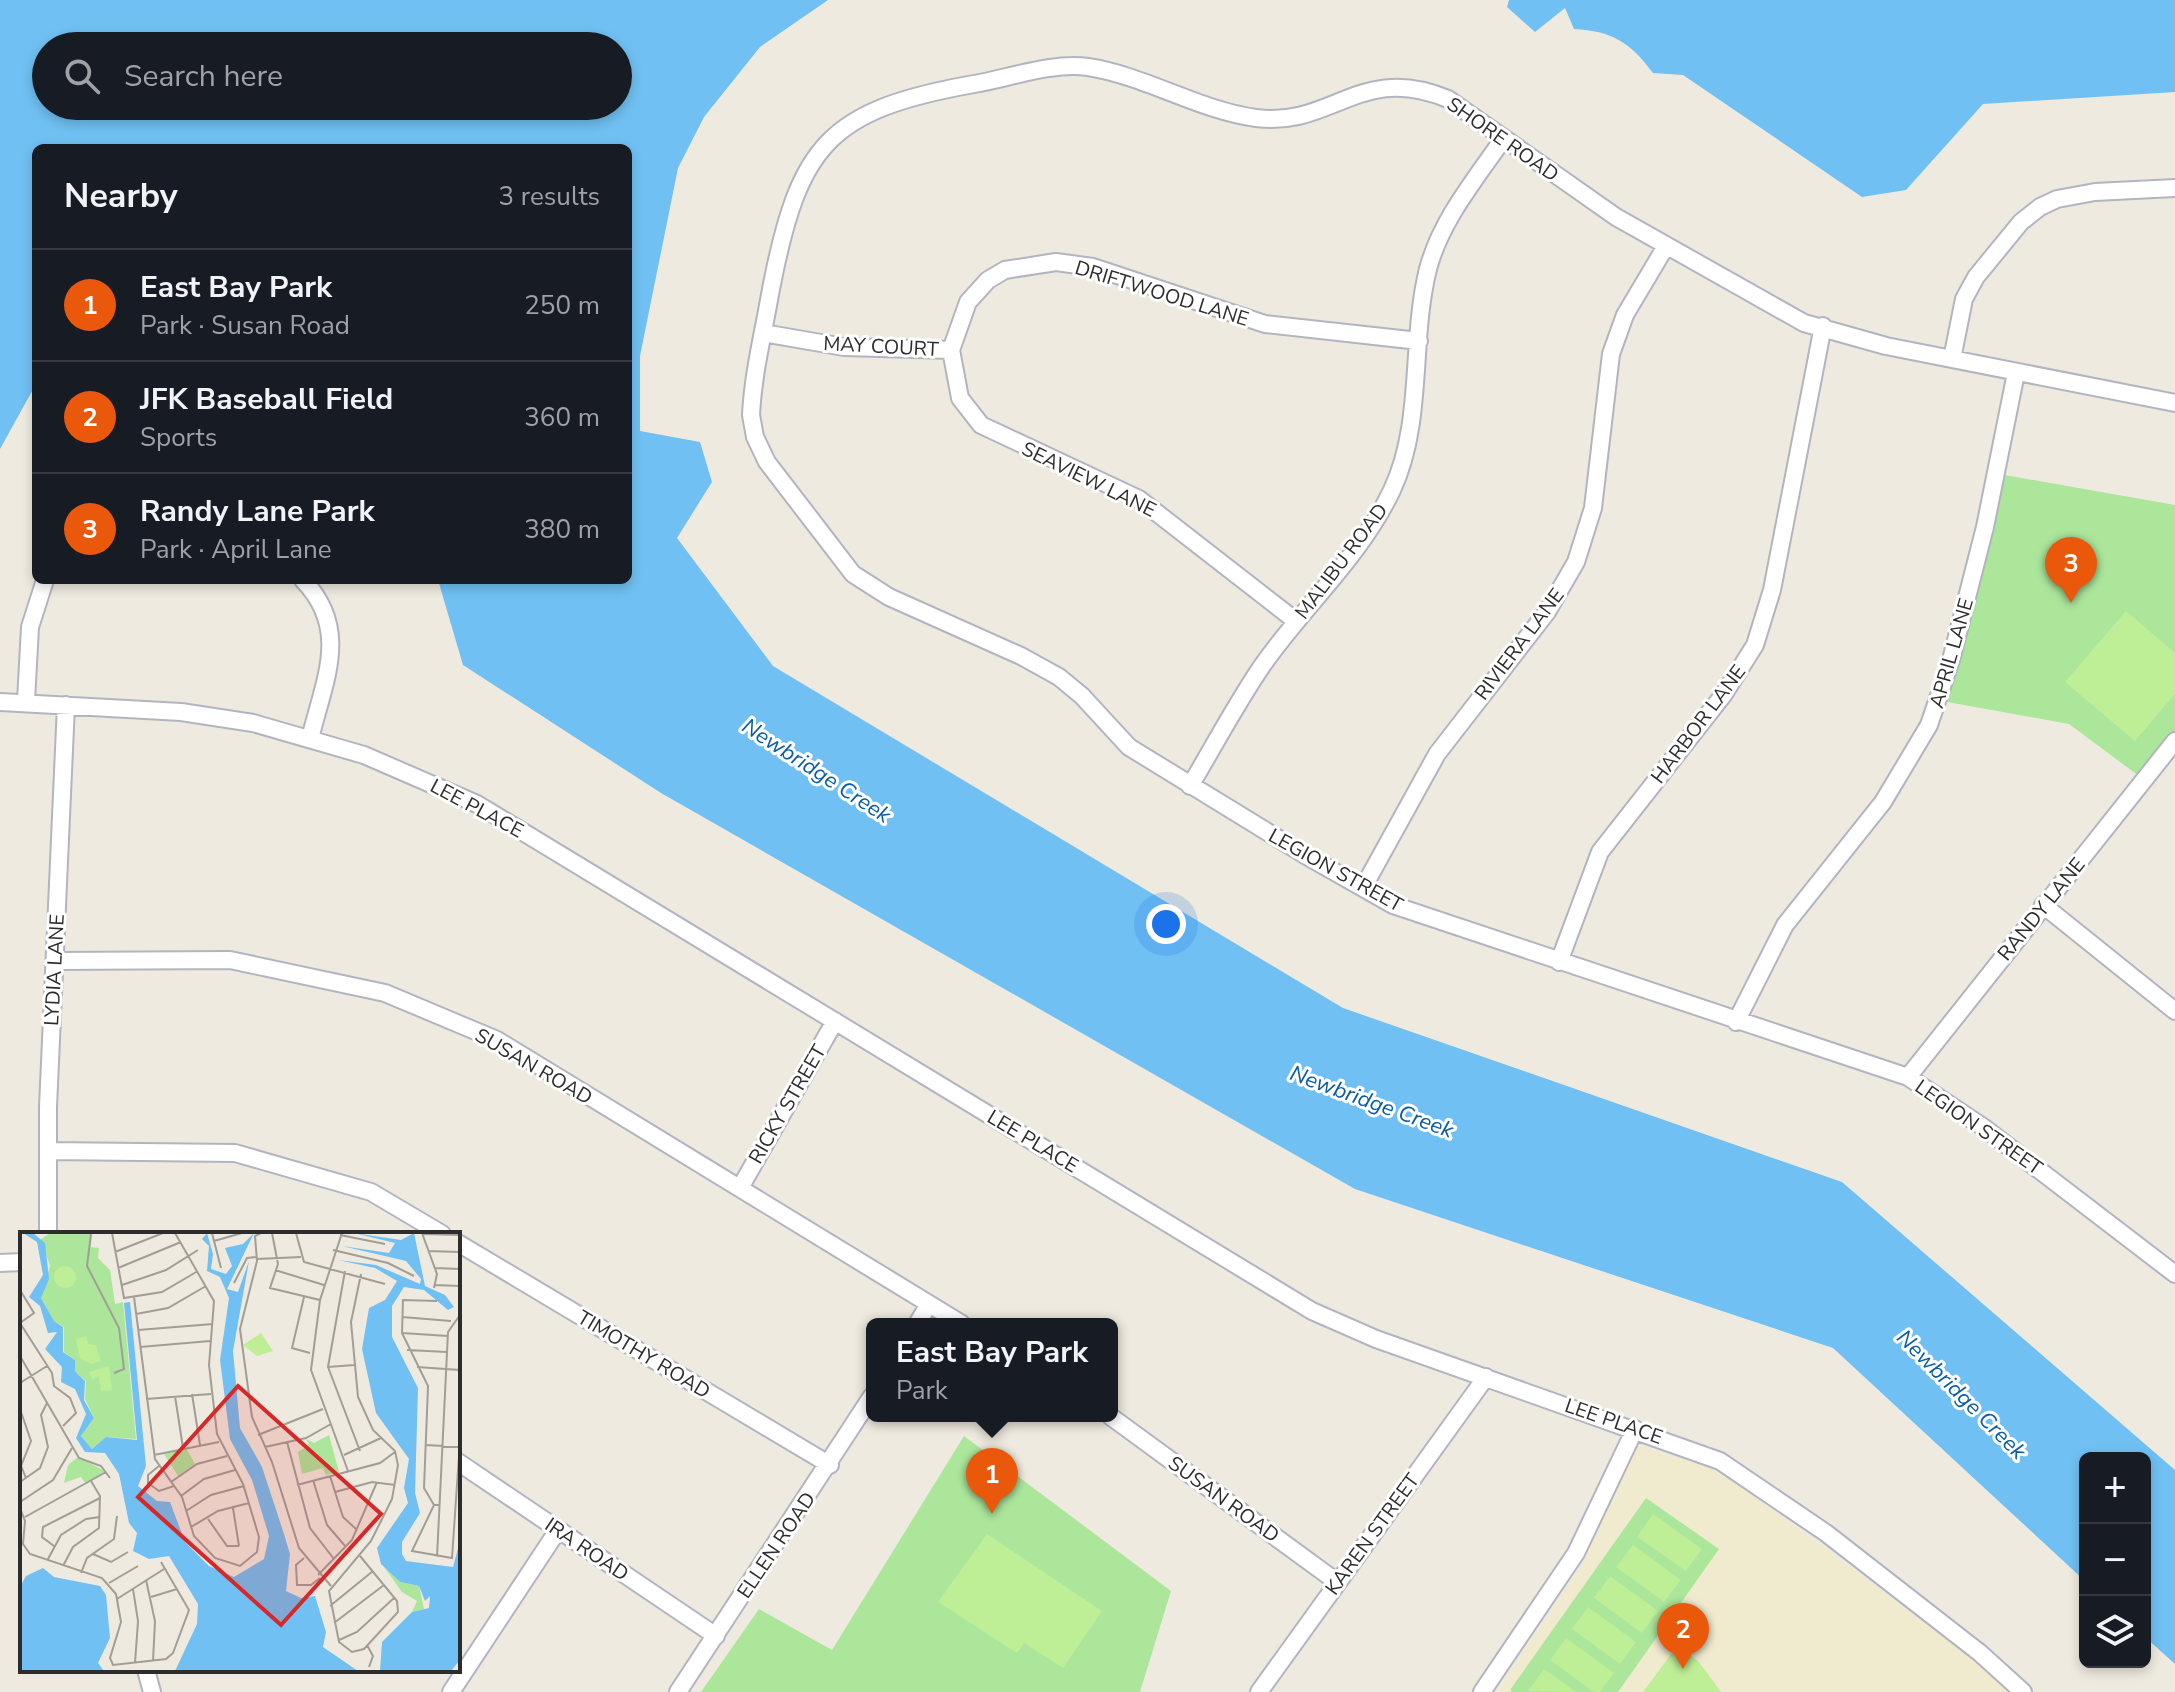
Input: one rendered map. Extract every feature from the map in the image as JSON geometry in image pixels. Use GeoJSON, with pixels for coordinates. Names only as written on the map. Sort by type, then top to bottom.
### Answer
{"type":"FeatureCollection","features":[{"type":"Feature","properties":{"kind":"street","name":"SHORE ROAD"},"geometry":{"type":"LineString","coordinates":[[763,333],[784,220],[807,168],[829,142],[854,120],[889,102],[917,94],[1084,67],[1117,73],[1231,112],[1274,119],[1309,114],[1381,87],[1406,86],[1448,99],[1616,217],[1768,306],[1804,323],[1886,346],[2175,403]]}},
{"type":"Feature","properties":{"kind":"street","name":"MALIBU ROAD"},"geometry":{"type":"LineString","coordinates":[[1190,786],[1262,667],[1372,525],[1393,489],[1409,430],[1427,273],[1436,244],[1449,218],[1503,139]]}},
{"type":"Feature","properties":{"kind":"street"},"geometry":{"type":"LineString","coordinates":[[1952,359],[1964,299],[1976,277],[2021,222],[2040,207],[2057,199],[2095,192],[2175,188]]}},
{"type":"Feature","properties":{"kind":"street","name":"RIVIERA LANE"},"geometry":{"type":"LineString","coordinates":[[1363,888],[1437,754],[1547,612],[1576,562],[1593,508],[1611,354],[1625,315],[1666,246]]}},
{"type":"Feature","properties":{"kind":"street","name":"DRIFTWOOD LANE"},"geometry":{"type":"LineString","coordinates":[[951,350],[968,302],[988,280],[1023,265],[1056,262],[1093,267],[1265,324],[1419,341]]}},
{"type":"Feature","properties":{"kind":"street","name":"HARBOR LANE"},"geometry":{"type":"LineString","coordinates":[[1559,962],[1600,852],[1724,694],[1755,645],[1772,590],[1823,326]]}},
{"type":"Feature","properties":{"kind":"street","name":"MAY COURT"},"geometry":{"type":"LineString","coordinates":[[763,333],[844,347],[951,350]]}},
{"type":"Feature","properties":{"kind":"street","name":"LEGION STREET"},"geometry":{"type":"LineString","coordinates":[[763,333],[752,397],[755,437],[767,462],[841,564],[889,597],[1021,656],[1059,677],[1082,696],[1129,747],[1393,905],[1908,1077],[1983,1127],[2175,1274]]}},
{"type":"Feature","properties":{"kind":"street","name":"SEAVIEW LANE"},"geometry":{"type":"LineString","coordinates":[[951,350],[960,398],[981,425],[1139,499],[1178,526],[1296,621]]}},
{"type":"Feature","properties":{"kind":"street","name":"APRIL LANE"},"geometry":{"type":"LineString","coordinates":[[1736,1022],[1785,925],[1883,802],[1929,725],[1951,660],[1985,527],[2016,373]]}},
{"type":"Feature","properties":{"kind":"street"},"geometry":{"type":"LineString","coordinates":[[26,701],[30,627],[44,584]]}},
{"type":"Feature","properties":{"kind":"street"},"geometry":{"type":"LineString","coordinates":[[306,584],[328,614],[332,632],[310,739]]}},
{"type":"Feature","properties":{"kind":"street","name":"LEE PLACE"},"geometry":{"type":"LineString","coordinates":[[0,702],[26,701],[181,712],[253,723],[364,755],[477,804],[1312,1311],[1376,1339],[1686,1446],[1746,1475],[1980,1653],[2023,1692]]}},
{"type":"Feature","properties":{"kind":"street","name":"LYDIA LANE"},"geometry":{"type":"LineString","coordinates":[[48,1232],[48,1151],[66,705]]}},
{"type":"Feature","properties":{"kind":"street","name":"RANDY LANE"},"geometry":{"type":"LineString","coordinates":[[1908,1077],[2043,905],[2172,750]]}},
{"type":"Feature","properties":{"kind":"street"},"geometry":{"type":"LineString","coordinates":[[2043,905],[2175,1011]]}},
{"type":"Feature","properties":{"kind":"street","name":"SUSAN ROAD"},"geometry":{"type":"LineString","coordinates":[[55,961],[230,960],[385,993],[497,1040],[952,1318]]}},
{"type":"Feature","properties":{"kind":"street","name":"RICKY STREET"},"geometry":{"type":"LineString","coordinates":[[740,1188],[835,1021]]}},
{"type":"Feature","properties":{"kind":"street"},"geometry":{"type":"LineString","coordinates":[[48,1151],[235,1153],[371,1192],[439,1232]]}},
{"type":"Feature","properties":{"kind":"street","name":"TIMOTHY ROAD"},"geometry":{"type":"LineString","coordinates":[[460,1244],[830,1465]]}},
{"type":"Feature","properties":{"kind":"street"},"geometry":{"type":"LineString","coordinates":[[0,1263],[20,1262]]}},
{"type":"Feature","properties":{"kind":"street"},"geometry":{"type":"LineString","coordinates":[[921,1318],[929,1304]]}},
{"type":"Feature","properties":{"kind":"street","name":"KAREN STREET"},"geometry":{"type":"LineString","coordinates":[[1259,1692],[1486,1377]]}},
{"type":"Feature","properties":{"kind":"street","name":"ELLEN ROAD"},"geometry":{"type":"LineString","coordinates":[[678,1692],[866,1406]]}},
{"type":"Feature","properties":{"kind":"street","name":"SUSAN ROAD"},"geometry":{"type":"LineString","coordinates":[[1118,1422],[1337,1582]]}},
{"type":"Feature","properties":{"kind":"street"},"geometry":{"type":"LineString","coordinates":[[1482,1692],[1576,1553],[1635,1429]]}},
{"type":"Feature","properties":{"kind":"street","name":"IRA ROAD"},"geometry":{"type":"LineString","coordinates":[[460,1463],[716,1636]]}},
{"type":"Feature","properties":{"kind":"street"},"geometry":{"type":"LineString","coordinates":[[451,1692],[558,1530]]}},
{"type":"Feature","properties":{"kind":"street"},"geometry":{"type":"LineString","coordinates":[[147,1672],[152,1692]]}},
{"type":"Feature","properties":{"kind":"shaded area"},"geometry":{"type":"Polygon","coordinates":[[[1637,1445],[1722,1472],[1982,1666],[2008,1692],[1497,1692],[1585,1560],[1637,1445]]]}},
{"type":"Feature","properties":{"kind":"green space"},"geometry":{"type":"Polygon","coordinates":[[[1999,474],[2175,505],[2175,733],[2139,776],[2069,724],[1942,701],[1999,474]]]}},
{"type":"Feature","properties":{"kind":"green space"},"geometry":{"type":"Polygon","coordinates":[[[2126,611],[2175,653],[2175,694],[2135,741],[2065,682],[2126,611]]]}},
{"type":"Feature","properties":{"kind":"green space"},"geometry":{"type":"Polygon","coordinates":[[[964,1436],[1171,1591],[1140,1692],[701,1692],[759,1609],[832,1650],[964,1436]]]}},
{"type":"Feature","properties":{"kind":"green space"},"geometry":{"type":"Polygon","coordinates":[[[1646,1498],[1719,1549],[1618,1692],[1512,1692],[1510,1690],[1646,1498]]]}},
{"type":"Feature","properties":{"kind":"green space"},"geometry":{"type":"Polygon","coordinates":[[[1653,1514],[1702,1549],[1686,1571],[1637,1537],[1653,1514]]]}},
{"type":"Feature","properties":{"kind":"green space"},"geometry":{"type":"Polygon","coordinates":[[[987,1534],[1102,1611],[1063,1668],[1024,1643],[1017,1653],[938,1602],[987,1534]]]}},
{"type":"Feature","properties":{"kind":"green space"},"geometry":{"type":"Polygon","coordinates":[[[1633,1545],[1681,1580],[1664,1602],[1616,1567],[1633,1545]]]}},
{"type":"Feature","properties":{"kind":"green space"},"geometry":{"type":"Polygon","coordinates":[[[1610,1576],[1658,1611],[1642,1633],[1594,1598],[1610,1576]]]}},
{"type":"Feature","properties":{"kind":"green space"},"geometry":{"type":"Polygon","coordinates":[[[1588,1607],[1636,1642],[1620,1664],[1572,1629],[1588,1607]]]}},
{"type":"Feature","properties":{"kind":"green space"},"geometry":{"type":"Polygon","coordinates":[[[1566,1638],[1614,1673],[1600,1692],[1594,1692],[1550,1660],[1566,1638]]]}},
{"type":"Feature","properties":{"kind":"green space"},"geometry":{"type":"Polygon","coordinates":[[[1678,1645],[1699,1662],[1721,1692],[1643,1692],[1678,1645]]]}},
{"type":"Feature","properties":{"kind":"green space"},"geometry":{"type":"Polygon","coordinates":[[[1544,1669],[1576,1692],[1528,1691],[1544,1669]]]}},
{"type":"Feature","properties":{"kind":"water","name":"Newbridge Creek"},"geometry":{"type":"Polygon","coordinates":[[[0,0],[828,0],[760,47],[704,117],[678,168],[640,356],[640,431],[700,442],[712,482],[677,538],[773,666],[1343,1008],[1842,1182],[2175,1470],[2175,1664],[2151,1642],[2151,1452],[2079,1452],[2079,1575],[1833,1348],[1355,1189],[661,793],[463,665],[439,584],[632,584],[632,144],[32,144],[32,391],[0,449],[0,0]]]}},
{"type":"Feature","properties":{"kind":"water"},"geometry":{"type":"Polygon","coordinates":[[[1509,0],[2175,0],[2175,92],[1983,104],[1906,190],[1862,197],[1683,75],[1653,73],[1636,53],[1619,40],[1599,32],[1574,29],[1565,8],[1535,32],[1507,7],[1509,0]]]}},
{"type":"Feature","properties":{"kind":"place","name":"Randy Lane Park"},"geometry":{"type":"Point","coordinates":[2071,603]}},
{"type":"Feature","properties":{"kind":"place","name":"East Bay Park"},"geometry":{"type":"Point","coordinates":[992,1514]}},
{"type":"Feature","properties":{"kind":"place","name":"JFK Baseball Field"},"geometry":{"type":"Point","coordinates":[1683,1669]}}]}
